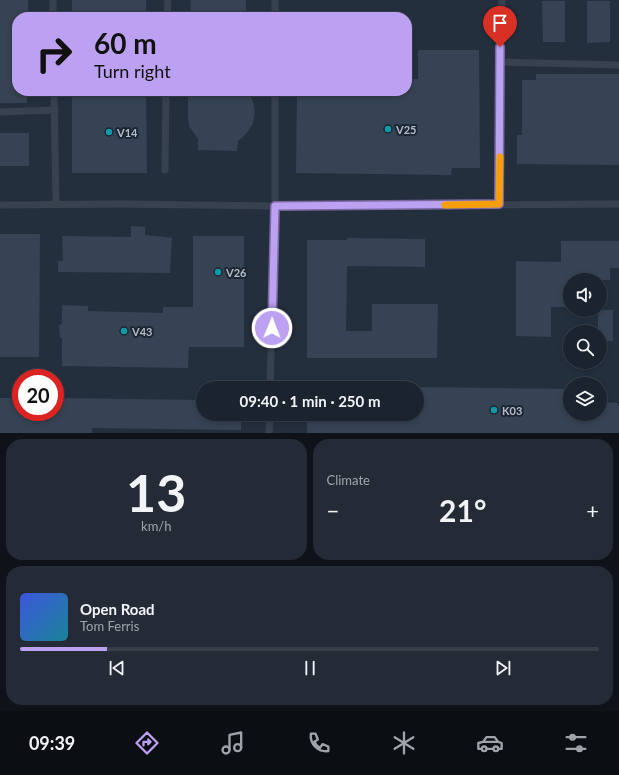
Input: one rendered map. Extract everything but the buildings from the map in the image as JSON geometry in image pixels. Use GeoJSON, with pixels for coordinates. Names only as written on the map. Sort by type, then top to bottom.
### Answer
{"type":"FeatureCollection","features":[{"type":"Feature","properties":{"kind":"lane"},"geometry":{"type":"LineString","coordinates":[[53,0],[53,12]]}},
{"type":"Feature","properties":{"kind":"lane"},"geometry":{"type":"LineString","coordinates":[[167,12],[168,0]]}},
{"type":"Feature","properties":{"kind":"lane"},"geometry":{"type":"LineString","coordinates":[[275,0],[275,12]]}},
{"type":"Feature","properties":{"kind":"lane"},"geometry":{"type":"LineString","coordinates":[[499,204],[499,62],[502,0]]}},
{"type":"Feature","properties":{"kind":"lane"},"geometry":{"type":"LineString","coordinates":[[499,62],[619,65]]}},
{"type":"Feature","properties":{"kind":"lane"},"geometry":{"type":"LineString","coordinates":[[54,96],[56,204]]}},
{"type":"Feature","properties":{"kind":"lane"},"geometry":{"type":"LineString","coordinates":[[165,170],[166,96]]}},
{"type":"Feature","properties":{"kind":"lane"},"geometry":{"type":"LineString","coordinates":[[270,381],[275,206],[275,96]]}},
{"type":"Feature","properties":{"kind":"lane"},"geometry":{"type":"LineString","coordinates":[[0,112],[55,110]]}},
{"type":"Feature","properties":{"kind":"lane"},"geometry":{"type":"LineString","coordinates":[[0,205],[56,204],[275,206],[619,204]]}},
{"type":"Feature","properties":{"kind":"lane"},"geometry":{"type":"LineString","coordinates":[[269,433],[270,421]]}},
{"type":"Feature","properties":{"kind":"slow traffic"},"geometry":{"type":"LineString","coordinates":[[445,205],[499,204],[500,157]]}},
{"type":"Feature","properties":{"kind":"place","name":"V25"},"geometry":{"type":"Point","coordinates":[388,129]}},
{"type":"Feature","properties":{"kind":"place","name":"V14"},"geometry":{"type":"Point","coordinates":[109,132]}},
{"type":"Feature","properties":{"kind":"place","name":"V26"},"geometry":{"type":"Point","coordinates":[218,272]}},
{"type":"Feature","properties":{"kind":"place","name":"V43"},"geometry":{"type":"Point","coordinates":[124,331]}},
{"type":"Feature","properties":{"kind":"place","name":"K03"},"geometry":{"type":"Point","coordinates":[494,410]}},
{"type":"Feature","properties":{"kind":"route"},"geometry":{"type":"LineString","coordinates":[[272,328],[275,206],[499,204],[500,47]]}}]}
